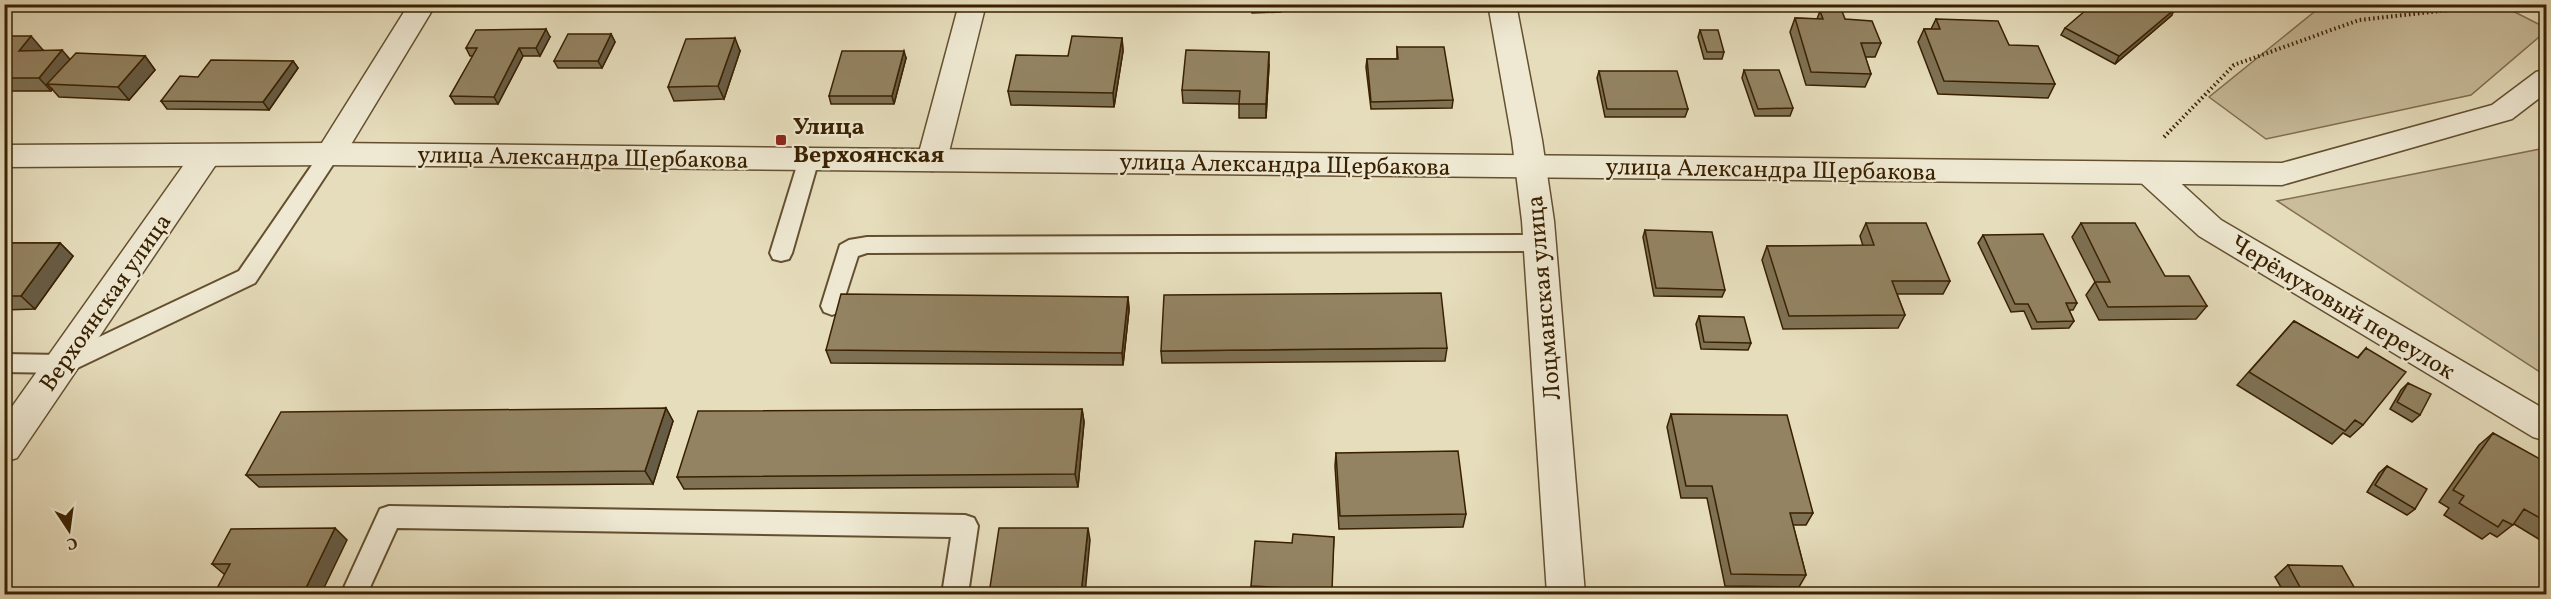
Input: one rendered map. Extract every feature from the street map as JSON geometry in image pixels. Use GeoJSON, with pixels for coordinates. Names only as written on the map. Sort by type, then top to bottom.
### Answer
{"type":"FeatureCollection","features":[{"type":"Feature","properties":{"kind":"street"},"geometry":{"type":"LineString","coordinates":[[330,154],[423,4]]}},
{"type":"Feature","properties":{"kind":"street"},"geometry":{"type":"LineString","coordinates":[[932,160],[973,4]]}},
{"type":"Feature","properties":{"kind":"street","name":"Лоцманская улица"},"geometry":{"type":"LineString","coordinates":[[1502,4],[1531,167],[1540,243],[1566,594]]}},
{"type":"Feature","properties":{"kind":"street","name":"улица Александра Щербакова"},"geometry":{"type":"LineString","coordinates":[[4,156],[330,154],[2282,174],[2502,112],[2547,79]]}},
{"type":"Feature","properties":{"kind":"street","name":"Верхоянская улица"},"geometry":{"type":"LineString","coordinates":[[4,447],[206,156]]}},
{"type":"Feature","properties":{"kind":"street","name":"Черёмуховый переулок"},"geometry":{"type":"LineString","coordinates":[[2150,173],[2210,228],[2547,427]]}},
{"type":"Feature","properties":{"kind":"lane"},"geometry":{"type":"LineString","coordinates":[[4,363],[63,364],[247,277],[330,154]]}},
{"type":"Feature","properties":{"kind":"lane"},"geometry":{"type":"LineString","coordinates":[[781,253],[809,159]]}},
{"type":"Feature","properties":{"kind":"lane"},"geometry":{"type":"LineString","coordinates":[[832,306],[848,251],[867,244],[1540,243]]}},
{"type":"Feature","properties":{"kind":"lane"},"geometry":{"type":"LineString","coordinates":[[354,594],[388,517],[965,526],[955,594]]}},
{"type":"Feature","properties":{"kind":"path"},"geometry":{"type":"LineString","coordinates":[[2150,173],[2155,145],[2234,65],[2359,20],[2502,4]]}},
{"type":"Feature","properties":{"kind":"shaded area"},"geometry":{"type":"Polygon","coordinates":[[[2324,4],[2501,5],[2546,28],[2546,31],[2471,95],[2266,139],[2209,97],[2324,4]]]}},
{"type":"Feature","properties":{"kind":"shaded area"},"geometry":{"type":"Polygon","coordinates":[[[2546,142],[2546,376],[2277,201],[2540,149],[2546,142]]]}},
{"type":"Feature","properties":{"kind":"building"},"geometry":{"type":"Polygon","coordinates":[[[2093,4],[2168,4],[2176,8],[2119,56],[2065,28],[2093,4]]]}},
{"type":"Feature","properties":{"kind":"building"},"geometry":{"type":"Polygon","coordinates":[[[1820,11],[1842,11],[1845,19],[1872,21],[1881,43],[1861,43],[1871,74],[1811,72],[1795,18],[1823,19],[1820,11]]]}},
{"type":"Feature","properties":{"kind":"building"},"geometry":{"type":"Polygon","coordinates":[[[1936,19],[1998,21],[2009,45],[2038,46],[2055,84],[1944,81],[1924,29],[1940,29],[1936,19]]]}},
{"type":"Feature","properties":{"kind":"building"},"geometry":{"type":"Polygon","coordinates":[[[546,29],[536,48],[519,48],[494,97],[450,96],[477,48],[466,48],[476,30],[546,29]]]}},
{"type":"Feature","properties":{"kind":"building"},"geometry":{"type":"Polygon","coordinates":[[[1700,30],[1718,30],[1724,52],[1707,52],[1700,30]]]}},
{"type":"Feature","properties":{"kind":"building"},"geometry":{"type":"Polygon","coordinates":[[[568,34],[611,34],[598,61],[554,61],[568,34]]]}},
{"type":"Feature","properties":{"kind":"building"},"geometry":{"type":"Polygon","coordinates":[[[4,36],[31,36],[19,51],[62,50],[39,78],[4,78],[4,36]]]}},
{"type":"Feature","properties":{"kind":"building"},"geometry":{"type":"Polygon","coordinates":[[[1072,36],[1122,38],[1113,93],[1008,91],[1016,55],[1068,56],[1072,36]]]}},
{"type":"Feature","properties":{"kind":"building"},"geometry":{"type":"Polygon","coordinates":[[[735,38],[718,86],[668,87],[686,39],[735,38]]]}},
{"type":"Feature","properties":{"kind":"building"},"geometry":{"type":"Polygon","coordinates":[[[1397,47],[1444,47],[1453,100],[1371,102],[1367,59],[1398,59],[1397,47]]]}},
{"type":"Feature","properties":{"kind":"building"},"geometry":{"type":"Polygon","coordinates":[[[1186,50],[1269,52],[1266,104],[1239,104],[1240,91],[1182,90],[1186,50]]]}},
{"type":"Feature","properties":{"kind":"building"},"geometry":{"type":"Polygon","coordinates":[[[842,51],[904,51],[892,96],[829,96],[842,51]]]}},
{"type":"Feature","properties":{"kind":"building"},"geometry":{"type":"Polygon","coordinates":[[[76,53],[145,56],[118,87],[47,84],[76,53]]]}},
{"type":"Feature","properties":{"kind":"building"},"geometry":{"type":"Polygon","coordinates":[[[211,60],[293,61],[263,102],[161,101],[180,76],[198,77],[211,60]]]}},
{"type":"Feature","properties":{"kind":"building"},"geometry":{"type":"Polygon","coordinates":[[[1744,70],[1779,70],[1793,108],[1758,109],[1744,70]]]}},
{"type":"Feature","properties":{"kind":"building"},"geometry":{"type":"Polygon","coordinates":[[[1599,71],[1677,71],[1688,109],[1607,109],[1599,71]]]}},
{"type":"Feature","properties":{"kind":"building"},"geometry":{"type":"Polygon","coordinates":[[[1866,223],[1926,223],[1950,281],[1892,281],[1905,315],[1789,316],[1767,246],[1874,245],[1866,223]]]}},
{"type":"Feature","properties":{"kind":"building"},"geometry":{"type":"Polygon","coordinates":[[[2081,223],[2135,223],[2165,276],[2189,276],[2207,306],[2108,307],[2095,282],[2110,282],[2081,223]]]}},
{"type":"Feature","properties":{"kind":"building"},"geometry":{"type":"Polygon","coordinates":[[[1645,230],[1712,232],[1725,290],[1656,288],[1645,230]]]}},
{"type":"Feature","properties":{"kind":"building"},"geometry":{"type":"Polygon","coordinates":[[[2043,234],[2077,303],[2066,303],[2074,321],[2037,322],[2028,304],[2015,304],[1983,235],[2043,234]]]}},
{"type":"Feature","properties":{"kind":"building"},"geometry":{"type":"Polygon","coordinates":[[[4,243],[60,243],[21,296],[4,296],[4,243]]]}},
{"type":"Feature","properties":{"kind":"building"},"geometry":{"type":"Polygon","coordinates":[[[1441,293],[1447,348],[1161,351],[1164,295],[1441,293]]]}},
{"type":"Feature","properties":{"kind":"building"},"geometry":{"type":"Polygon","coordinates":[[[841,294],[1128,297],[1122,353],[826,350],[841,294]]]}},
{"type":"Feature","properties":{"kind":"building"},"geometry":{"type":"Polygon","coordinates":[[[1699,316],[1744,317],[1751,343],[1704,342],[1699,316]]]}},
{"type":"Feature","properties":{"kind":"building"},"geometry":{"type":"Polygon","coordinates":[[[2294,321],[2358,358],[2366,348],[2406,372],[2363,425],[2355,420],[2345,431],[2249,372],[2294,321]]]}},
{"type":"Feature","properties":{"kind":"building"},"geometry":{"type":"Polygon","coordinates":[[[2408,383],[2431,394],[2420,415],[2397,402],[2408,383]]]}},
{"type":"Feature","properties":{"kind":"building"},"geometry":{"type":"Polygon","coordinates":[[[666,408],[645,471],[246,475],[281,412],[666,408]]]}},
{"type":"Feature","properties":{"kind":"building"},"geometry":{"type":"Polygon","coordinates":[[[1082,409],[1075,474],[677,477],[698,411],[1082,409]]]}},
{"type":"Feature","properties":{"kind":"building"},"geometry":{"type":"Polygon","coordinates":[[[1671,414],[1787,415],[1813,513],[1790,513],[1806,575],[1731,574],[1712,486],[1686,486],[1671,414]]]}},
{"type":"Feature","properties":{"kind":"building"},"geometry":{"type":"Polygon","coordinates":[[[2493,433],[2547,463],[2547,474],[2543,480],[2547,482],[2547,522],[2524,509],[2513,525],[2503,520],[2498,527],[2459,503],[2464,496],[2453,490],[2493,433]]]}},
{"type":"Feature","properties":{"kind":"building"},"geometry":{"type":"Polygon","coordinates":[[[1458,451],[1466,514],[1340,516],[1336,453],[1458,451]]]}},
{"type":"Feature","properties":{"kind":"building"},"geometry":{"type":"Polygon","coordinates":[[[2387,466],[2427,489],[2415,509],[2375,485],[2387,466]]]}},
{"type":"Feature","properties":{"kind":"building"},"geometry":{"type":"Polygon","coordinates":[[[335,528],[303,594],[214,594],[230,564],[212,564],[231,529],[335,528]]]}},
{"type":"Feature","properties":{"kind":"building"},"geometry":{"type":"Polygon","coordinates":[[[999,528],[1088,528],[1081,594],[989,594],[999,528]]]}},
{"type":"Feature","properties":{"kind":"building"},"geometry":{"type":"Polygon","coordinates":[[[1293,534],[1334,537],[1332,590],[1251,586],[1255,541],[1292,543],[1293,534]]]}},
{"type":"Feature","properties":{"kind":"building"},"geometry":{"type":"Polygon","coordinates":[[[2288,565],[2342,566],[2358,594],[2232,594],[2229,589],[2301,589],[2288,565]]]}},
{"type":"Feature","properties":{"kind":"place","name":"Улица Верхоянская"},"geometry":{"type":"Point","coordinates":[781,140]}}]}
